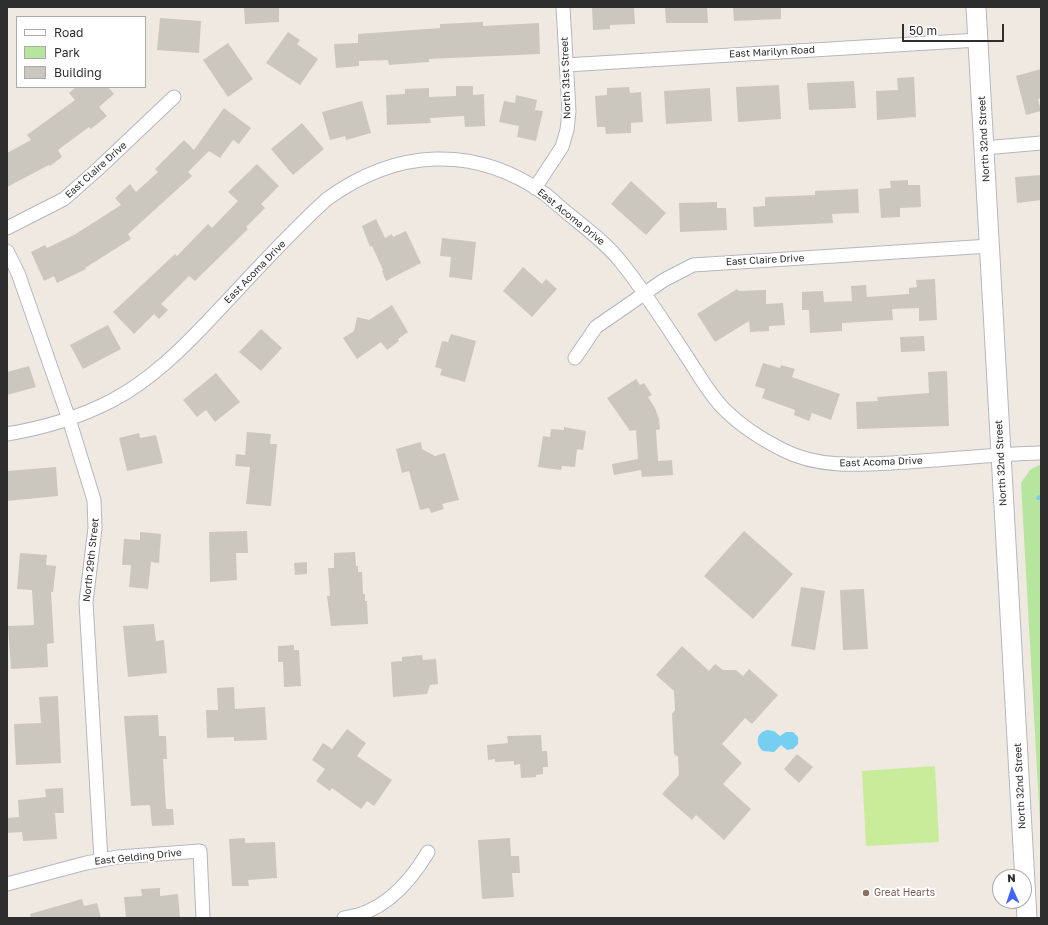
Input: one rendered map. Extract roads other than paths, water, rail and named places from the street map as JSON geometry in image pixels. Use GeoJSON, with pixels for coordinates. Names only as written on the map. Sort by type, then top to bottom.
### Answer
{"type":"FeatureCollection","features":[{"type":"Feature","properties":{"kind":"main road","name":"North 32nd Street"},"geometry":{"type":"LineString","coordinates":[[976,7],[1027,918]]}},
{"type":"Feature","properties":{"kind":"street","name":"North 31st Street"},"geometry":{"type":"LineString","coordinates":[[535,188],[562,147],[567,130],[569,111],[563,7]]}},
{"type":"Feature","properties":{"kind":"street","name":"East Marilyn Road"},"geometry":{"type":"LineString","coordinates":[[566,65],[978,40]]}},
{"type":"Feature","properties":{"kind":"street","name":"East Claire Drive"},"geometry":{"type":"LineString","coordinates":[[7,228],[64,199],[174,97]]}},
{"type":"Feature","properties":{"kind":"street"},"geometry":{"type":"LineString","coordinates":[[984,148],[1041,143]]}},
{"type":"Feature","properties":{"kind":"street","name":"East Acoma Drive"},"geometry":{"type":"LineString","coordinates":[[7,434],[33,430],[69,419],[112,401],[139,384],[191,339],[316,209],[344,187],[376,170],[414,160],[437,158],[457,159],[501,170],[545,194],[605,245],[620,261],[644,293],[722,407],[755,435],[785,452],[806,459],[831,464],[848,465],[1041,453]]}},
{"type":"Feature","properties":{"kind":"street","name":"East Claire Drive"},"geometry":{"type":"LineString","coordinates":[[575,358],[596,327],[644,293],[682,269],[708,263],[990,246]]}},
{"type":"Feature","properties":{"kind":"street","name":"North 29th Street"},"geometry":{"type":"LineString","coordinates":[[7,251],[18,273],[69,419],[92,489],[96,513],[86,602],[101,860]]}},
{"type":"Feature","properties":{"kind":"street","name":"East Gelding Drive"},"geometry":{"type":"LineString","coordinates":[[7,884],[101,860],[200,851],[203,918]]}},
{"type":"Feature","properties":{"kind":"street"},"geometry":{"type":"LineString","coordinates":[[344,918],[372,910],[396,894],[415,874],[428,852]]}},
{"type":"Feature","properties":{"kind":"water"},"geometry":{"type":"Polygon","coordinates":[[[763,731],[774,731],[780,736],[786,732],[793,732],[798,737],[798,744],[793,749],[787,750],[781,745],[774,752],[763,751],[760,748],[758,739],[763,731]]]}},
{"type":"Feature","properties":{"kind":"place","name":"Great Hearts"},"geometry":{"type":"Point","coordinates":[866,893]}}]}
